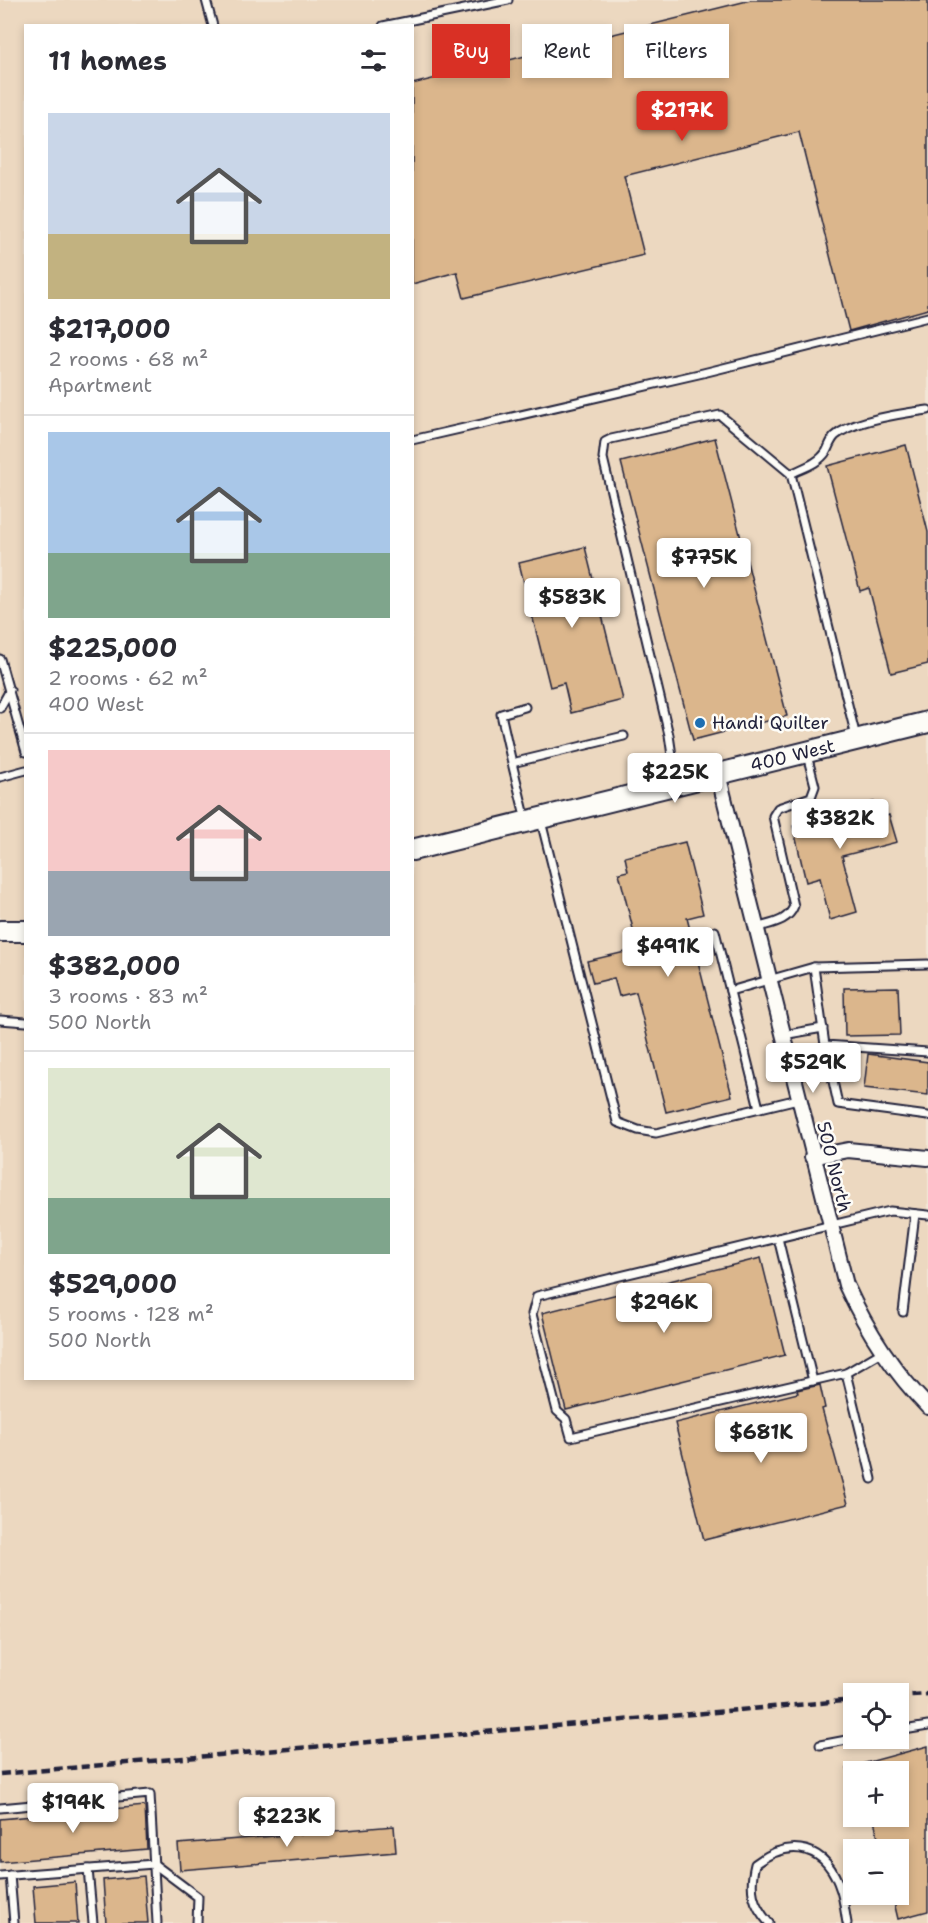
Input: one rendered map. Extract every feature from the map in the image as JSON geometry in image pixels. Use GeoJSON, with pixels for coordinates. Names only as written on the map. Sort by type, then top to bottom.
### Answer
{"type":"FeatureCollection","features":[{"type":"Feature","properties":{"kind":"street","name":"400 West"},"geometry":{"type":"LineString","coordinates":[[414,850],[928,722]]}},
{"type":"Feature","properties":{"kind":"street","name":"500 North"},"geometry":{"type":"LineString","coordinates":[[718,774],[812,1157],[846,1285],[868,1331],[882,1352],[928,1407]]}},
{"type":"Feature","properties":{"kind":"street"},"geometry":{"type":"LineString","coordinates":[[0,930],[24,931]]}},
{"type":"Feature","properties":{"kind":"street"},"geometry":{"type":"LineString","coordinates":[[812,1157],[848,1150],[928,1158]]}},
{"type":"Feature","properties":{"kind":"lane"},"geometry":{"type":"LineString","coordinates":[[206,0],[212,24]]}},
{"type":"Feature","properties":{"kind":"lane"},"geometry":{"type":"LineString","coordinates":[[393,24],[508,0]]}},
{"type":"Feature","properties":{"kind":"lane"},"geometry":{"type":"LineString","coordinates":[[414,440],[703,373],[928,316]]}},
{"type":"Feature","properties":{"kind":"lane"},"geometry":{"type":"LineString","coordinates":[[791,474],[815,462],[825,454],[833,438],[843,430],[901,414],[928,410]]}},
{"type":"Feature","properties":{"kind":"lane"},"geometry":{"type":"LineString","coordinates":[[676,785],[669,735],[603,458],[605,442],[610,439],[720,416],[791,474],[857,740]]}},
{"type":"Feature","properties":{"kind":"lane"},"geometry":{"type":"LineString","coordinates":[[0,659],[24,744]]}},
{"type":"Feature","properties":{"kind":"lane"},"geometry":{"type":"LineString","coordinates":[[0,708],[10,690]]}},
{"type":"Feature","properties":{"kind":"lane"},"geometry":{"type":"LineString","coordinates":[[525,707],[501,714],[512,763],[533,820],[617,1122],[638,1130],[656,1133],[798,1099]]}},
{"type":"Feature","properties":{"kind":"lane"},"geometry":{"type":"LineString","coordinates":[[512,763],[624,736]]}},
{"type":"Feature","properties":{"kind":"lane"},"geometry":{"type":"LineString","coordinates":[[756,927],[784,919],[791,914],[794,906],[773,816],[778,808],[811,797],[815,786],[806,753]]}},
{"type":"Feature","properties":{"kind":"lane"},"geometry":{"type":"LineString","coordinates":[[0,777],[24,771]]}},
{"type":"Feature","properties":{"kind":"lane"},"geometry":{"type":"LineString","coordinates":[[715,931],[759,1108]]}},
{"type":"Feature","properties":{"kind":"lane"},"geometry":{"type":"LineString","coordinates":[[730,991],[814,967],[928,964]]}},
{"type":"Feature","properties":{"kind":"lane"},"geometry":{"type":"LineString","coordinates":[[814,967],[825,1045],[838,1104],[928,1116]]}},
{"type":"Feature","properties":{"kind":"lane"},"geometry":{"type":"LineString","coordinates":[[0,1020],[24,1022]]}},
{"type":"Feature","properties":{"kind":"lane"},"geometry":{"type":"LineString","coordinates":[[783,1035],[823,1028]]}},
{"type":"Feature","properties":{"kind":"lane"},"geometry":{"type":"LineString","coordinates":[[825,1045],[928,1052]]}},
{"type":"Feature","properties":{"kind":"lane"},"geometry":{"type":"LineString","coordinates":[[790,1066],[828,1059]]}},
{"type":"Feature","properties":{"kind":"lane"},"geometry":{"type":"LineString","coordinates":[[882,1352],[846,1373],[571,1437],[566,1419],[557,1411],[532,1314],[537,1296],[890,1211],[928,1215]]}},
{"type":"Feature","properties":{"kind":"lane"},"geometry":{"type":"LineString","coordinates":[[903,1312],[915,1214]]}},
{"type":"Feature","properties":{"kind":"lane"},"geometry":{"type":"LineString","coordinates":[[778,1238],[813,1381]]}},
{"type":"Feature","properties":{"kind":"lane"},"geometry":{"type":"LineString","coordinates":[[846,1373],[872,1479]]}},
{"type":"Feature","properties":{"kind":"lane"},"geometry":{"type":"LineString","coordinates":[[909,1729],[928,1726]]}},
{"type":"Feature","properties":{"kind":"lane"},"geometry":{"type":"LineString","coordinates":[[820,1745],[843,1741]]}},
{"type":"Feature","properties":{"kind":"lane"},"geometry":{"type":"LineString","coordinates":[[0,1808],[150,1794],[157,1923]]}},
{"type":"Feature","properties":{"kind":"lane"},"geometry":{"type":"LineString","coordinates":[[769,1923],[756,1908],[751,1881],[755,1864],[772,1851],[799,1848],[823,1858],[841,1889],[847,1923]]}},
{"type":"Feature","properties":{"kind":"lane"},"geometry":{"type":"LineString","coordinates":[[0,1876],[154,1864],[198,1897],[197,1923]]}},
{"type":"Feature","properties":{"kind":"lane"},"geometry":{"type":"LineString","coordinates":[[88,1869],[93,1923]]}},
{"type":"Feature","properties":{"kind":"lane"},"geometry":{"type":"LineString","coordinates":[[10,1875],[14,1923]]}},
{"type":"Feature","properties":{"kind":"shaded area"},"geometry":{"type":"Polygon","coordinates":[[[0,0],[928,0],[928,1923],[0,1923],[0,0]]]}},
{"type":"Feature","properties":{"kind":"building"},"geometry":{"type":"Polygon","coordinates":[[[751,0],[928,0],[928,309],[849,331],[799,132],[624,176],[644,255],[464,298],[457,272],[414,283],[414,84],[436,78],[510,78],[510,60],[522,57],[522,78],[612,78],[612,34],[624,31],[624,78],[729,78],[729,24],[654,24],[751,0]]]}},
{"type":"Feature","properties":{"kind":"building"},"geometry":{"type":"Polygon","coordinates":[[[715,438],[787,716],[693,740],[621,462],[715,438]]]}},
{"type":"Feature","properties":{"kind":"building"},"geometry":{"type":"Polygon","coordinates":[[[906,445],[928,532],[928,664],[891,673],[869,588],[860,591],[827,466],[906,445]]]}},
{"type":"Feature","properties":{"kind":"building"},"geometry":{"type":"Polygon","coordinates":[[[585,547],[623,700],[571,713],[564,683],[550,687],[519,563],[585,547]]]}},
{"type":"Feature","properties":{"kind":"building"},"geometry":{"type":"Polygon","coordinates":[[[874,802],[879,818],[889,815],[897,842],[842,856],[857,912],[830,920],[820,878],[806,882],[793,826],[834,815],[833,811],[874,802]]]}},
{"type":"Feature","properties":{"kind":"building"},"geometry":{"type":"Polygon","coordinates":[[[685,842],[703,914],[687,918],[732,1096],[666,1112],[636,992],[619,996],[614,978],[593,983],[587,961],[638,949],[619,873],[628,871],[625,857],[685,842]]]}},
{"type":"Feature","properties":{"kind":"building"},"geometry":{"type":"Polygon","coordinates":[[[898,987],[900,1035],[845,1036],[844,988],[898,987]]]}},
{"type":"Feature","properties":{"kind":"building"},"geometry":{"type":"Polygon","coordinates":[[[868,1054],[928,1062],[928,1095],[864,1088],[868,1054]]]}},
{"type":"Feature","properties":{"kind":"building"},"geometry":{"type":"Polygon","coordinates":[[[761,1258],[785,1355],[566,1410],[542,1313],[761,1258]]]}},
{"type":"Feature","properties":{"kind":"building"},"geometry":{"type":"Polygon","coordinates":[[[820,1385],[825,1408],[822,1409],[848,1504],[704,1540],[675,1423],[798,1393],[797,1390],[820,1385]]]}},
{"type":"Feature","properties":{"kind":"building"},"geometry":{"type":"Polygon","coordinates":[[[928,1746],[928,1911],[898,1919],[895,1905],[909,1905],[909,1839],[878,1839],[876,1827],[909,1827],[909,1761],[873,1761],[928,1746]]]}},
{"type":"Feature","properties":{"kind":"building"},"geometry":{"type":"Polygon","coordinates":[[[145,1806],[147,1849],[0,1862],[0,1819],[145,1806]]]}},
{"type":"Feature","properties":{"kind":"building"},"geometry":{"type":"Polygon","coordinates":[[[394,1826],[396,1852],[180,1870],[178,1844],[394,1826]]]}},
{"type":"Feature","properties":{"kind":"building"},"geometry":{"type":"Polygon","coordinates":[[[144,1876],[148,1923],[106,1923],[103,1880],[144,1876]]]}},
{"type":"Feature","properties":{"kind":"building"},"geometry":{"type":"Polygon","coordinates":[[[75,1882],[78,1923],[36,1923],[33,1886],[75,1882]]]}},
{"type":"Feature","properties":{"kind":"railway"},"geometry":{"type":"LineString","coordinates":[[909,1695],[928,1694]]}},
{"type":"Feature","properties":{"kind":"railway"},"geometry":{"type":"LineString","coordinates":[[0,1774],[843,1701]]}},
{"type":"Feature","properties":{"kind":"place","name":"Handi Quilter"},"geometry":{"type":"Point","coordinates":[700,723]}}]}
